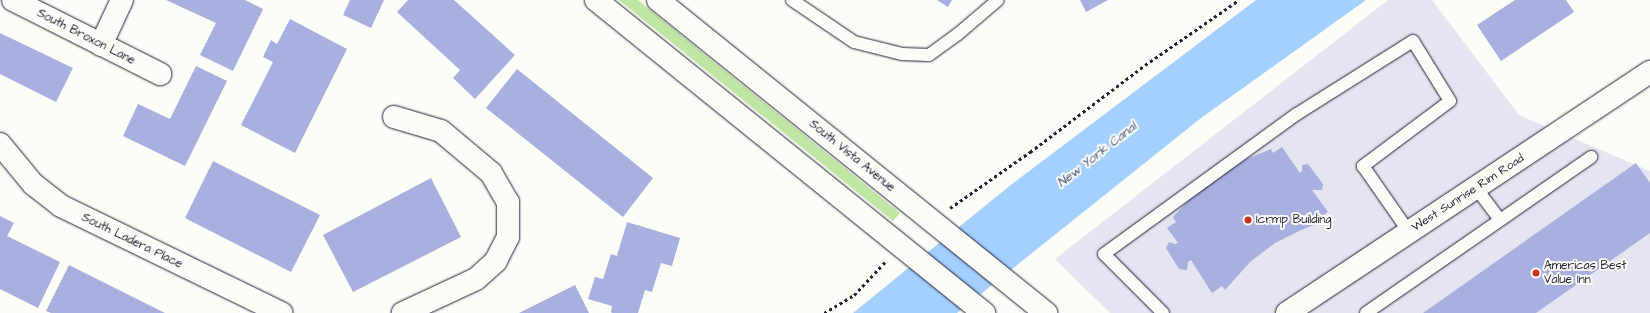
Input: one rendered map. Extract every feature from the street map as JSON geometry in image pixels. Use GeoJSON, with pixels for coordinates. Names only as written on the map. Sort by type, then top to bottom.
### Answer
{"type":"FeatureCollection","features":[{"type":"Feature","properties":{"kind":"street","name":"South Broxon Lane"},"geometry":{"type":"LineString","coordinates":[[13,0],[160,74]]}},
{"type":"Feature","properties":{"kind":"street"},"geometry":{"type":"LineString","coordinates":[[101,45],[122,0]]}},
{"type":"Feature","properties":{"kind":"street"},"geometry":{"type":"LineString","coordinates":[[596,0],[981,311]]}},
{"type":"Feature","properties":{"kind":"street","name":"South Vista Avenue"},"geometry":{"type":"LineString","coordinates":[[658,0],[1046,313]]}},
{"type":"Feature","properties":{"kind":"street","name":"West Sunrise Rim Road"},"geometry":{"type":"LineString","coordinates":[[1286,313],[1650,72]]}},
{"type":"Feature","properties":{"kind":"street"},"geometry":{"type":"LineString","coordinates":[[394,117],[442,131],[491,173],[508,202],[508,237],[496,261],[476,279],[403,313]]}},
{"type":"Feature","properties":{"kind":"street","name":"South Ladera Place"},"geometry":{"type":"LineString","coordinates":[[0,144],[33,184],[61,206],[281,313]]}},
{"type":"Feature","properties":{"kind":"lane"},"geometry":{"type":"LineString","coordinates":[[792,0],[854,42],[902,54],[929,55],[958,34],[998,0]]}},
{"type":"Feature","properties":{"kind":"lane"},"geometry":{"type":"LineString","coordinates":[[1163,313],[1104,254],[1297,114],[1413,41],[1450,101],[1363,166],[1409,232]]}},
{"type":"Feature","properties":{"kind":"lane"},"geometry":{"type":"LineString","coordinates":[[1366,313],[1591,157]]}},
{"type":"Feature","properties":{"kind":"lane"},"geometry":{"type":"LineString","coordinates":[[1476,188],[1500,220]]}},
{"type":"Feature","properties":{"kind":"path"},"geometry":{"type":"LineString","coordinates":[[935,222],[1145,65],[1239,0]]}},
{"type":"Feature","properties":{"kind":"path"},"geometry":{"type":"LineString","coordinates":[[824,313],[854,295],[904,248]]}},
{"type":"Feature","properties":{"kind":"shaded area"},"geometry":{"type":"Polygon","coordinates":[[[1388,0],[1432,0],[1519,115],[1650,171],[1650,313],[1110,313],[1055,259],[1388,0]]]}},
{"type":"Feature","properties":{"kind":"green space"},"geometry":{"type":"Polygon","coordinates":[[[619,0],[638,0],[900,213],[893,221],[619,0]]]}},
{"type":"Feature","properties":{"kind":"water","name":"New York Canal"},"geometry":{"type":"Polygon","coordinates":[[[1256,0],[1366,0],[1201,118],[957,313],[853,313],[1012,184],[1256,0]]]}},
{"type":"Feature","properties":{"kind":"building"},"geometry":{"type":"Polygon","coordinates":[[[166,0],[245,0],[263,9],[233,71],[200,55],[216,23],[166,0]]]}},
{"type":"Feature","properties":{"kind":"building"},"geometry":{"type":"Polygon","coordinates":[[[350,0],[384,0],[371,28],[343,15],[350,0]]]}},
{"type":"Feature","properties":{"kind":"building"},"geometry":{"type":"Polygon","coordinates":[[[408,0],[454,0],[515,55],[475,99],[453,78],[460,70],[397,12],[408,0]]]}},
{"type":"Feature","properties":{"kind":"building"},"geometry":{"type":"Polygon","coordinates":[[[937,0],[952,0],[948,7],[937,0]]]}},
{"type":"Feature","properties":{"kind":"building"},"geometry":{"type":"Polygon","coordinates":[[[1080,0],[1108,0],[1086,12],[1080,0]]]}},
{"type":"Feature","properties":{"kind":"building"},"geometry":{"type":"Polygon","coordinates":[[[1515,0],[1566,0],[1574,12],[1501,61],[1477,25],[1515,0]]]}},
{"type":"Feature","properties":{"kind":"building"},"geometry":{"type":"Polygon","coordinates":[[[290,19],[347,49],[295,153],[241,125],[273,62],[263,57],[271,40],[277,44],[290,19]]]}},
{"type":"Feature","properties":{"kind":"building"},"geometry":{"type":"Polygon","coordinates":[[[0,33],[73,68],[56,102],[0,74],[0,33]]]}},
{"type":"Feature","properties":{"kind":"building"},"geometry":{"type":"Polygon","coordinates":[[[196,66],[227,81],[185,166],[123,136],[138,104],[170,119],[196,66]]]}},
{"type":"Feature","properties":{"kind":"building"},"geometry":{"type":"Polygon","coordinates":[[[517,69],[653,178],[623,217],[486,108],[517,69]]]}},
{"type":"Feature","properties":{"kind":"building","name":"Icrmp Building"},"geometry":{"type":"Polygon","coordinates":[[[1282,147],[1300,173],[1302,171],[1302,165],[1308,164],[1323,184],[1322,190],[1312,190],[1328,212],[1319,218],[1322,222],[1301,230],[1275,243],[1250,262],[1225,290],[1222,286],[1212,293],[1191,260],[1188,262],[1187,270],[1179,269],[1166,248],[1169,242],[1175,244],[1178,243],[1167,228],[1176,222],[1173,217],[1195,193],[1239,162],[1271,149],[1273,153],[1282,147]]]}},
{"type":"Feature","properties":{"kind":"building"},"geometry":{"type":"Polygon","coordinates":[[[213,161],[320,215],[291,272],[185,218],[213,161]]]}},
{"type":"Feature","properties":{"kind":"building","name":"Americas Best Value Inn"},"geometry":{"type":"Polygon","coordinates":[[[1636,163],[1650,183],[1650,233],[1536,313],[1423,313],[1636,163]]]}},
{"type":"Feature","properties":{"kind":"building"},"geometry":{"type":"Polygon","coordinates":[[[431,178],[461,237],[353,292],[323,235],[431,178]]]}},
{"type":"Feature","properties":{"kind":"building"},"geometry":{"type":"Polygon","coordinates":[[[0,216],[14,223],[7,236],[60,262],[38,308],[0,289],[0,216]]]}},
{"type":"Feature","properties":{"kind":"building"},"geometry":{"type":"Polygon","coordinates":[[[627,222],[680,238],[672,266],[661,263],[652,292],[645,290],[638,313],[612,313],[612,306],[588,299],[595,277],[603,279],[611,254],[617,256],[627,222]]]}},
{"type":"Feature","properties":{"kind":"building"},"geometry":{"type":"Polygon","coordinates":[[[69,265],[165,313],[51,313],[46,311],[69,265]]]}},
{"type":"Feature","properties":{"kind":"building"},"geometry":{"type":"Polygon","coordinates":[[[575,285],[589,313],[519,313],[575,285]]]}},
{"type":"Feature","properties":{"kind":"place","name":"Icrmp Building"},"geometry":{"type":"Point","coordinates":[1248,220]}},
{"type":"Feature","properties":{"kind":"place","name":"Americas Best Value Inn"},"geometry":{"type":"Point","coordinates":[1536,273]}}]}
